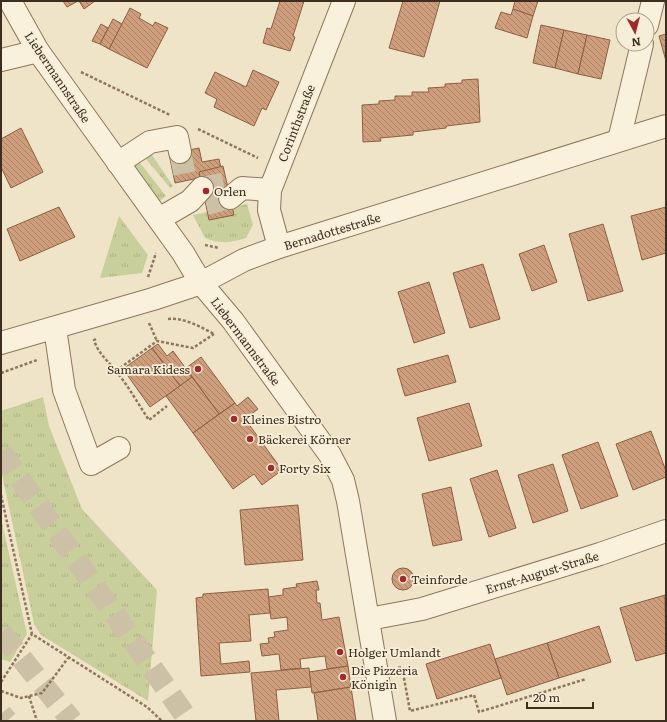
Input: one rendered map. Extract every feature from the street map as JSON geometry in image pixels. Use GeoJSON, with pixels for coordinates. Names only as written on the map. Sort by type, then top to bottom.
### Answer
{"type":"FeatureCollection","features":[{"type":"Feature","properties":{"kind":"street","name":"Liebermannstraße"},"geometry":{"type":"LineString","coordinates":[[10,1],[38,51],[159,219],[201,283],[233,321],[330,455],[342,480],[369,619],[385,721]]}},
{"type":"Feature","properties":{"kind":"street","name":"Corinthstraße"},"geometry":{"type":"LineString","coordinates":[[279,247],[269,210],[270,190],[344,1]]}},
{"type":"Feature","properties":{"kind":"street"},"geometry":{"type":"LineString","coordinates":[[650,12],[653,1]]}},
{"type":"Feature","properties":{"kind":"street"},"geometry":{"type":"LineString","coordinates":[[1,60],[38,51]]}},
{"type":"Feature","properties":{"kind":"street"},"geometry":{"type":"LineString","coordinates":[[619,140],[640,52]]}},
{"type":"Feature","properties":{"kind":"street","name":"Bernadottestraße"},"geometry":{"type":"LineString","coordinates":[[1,343],[147,301],[201,283],[244,260],[279,247],[666,126]]}},
{"type":"Feature","properties":{"kind":"street"},"geometry":{"type":"LineString","coordinates":[[118,163],[150,142],[177,137],[180,152]]}},
{"type":"Feature","properties":{"kind":"street"},"geometry":{"type":"LineString","coordinates":[[233,190],[270,190]]}},
{"type":"Feature","properties":{"kind":"street"},"geometry":{"type":"LineString","coordinates":[[159,219],[196,193]]}},
{"type":"Feature","properties":{"kind":"street"},"geometry":{"type":"LineString","coordinates":[[55,328],[64,390],[91,464],[119,448]]}},
{"type":"Feature","properties":{"kind":"street","name":"Ernst-August-Straße"},"geometry":{"type":"LineString","coordinates":[[369,619],[422,609],[600,554],[666,531]]}},
{"type":"Feature","properties":{"kind":"path"},"geometry":{"type":"LineString","coordinates":[[167,319],[175,318],[203,328],[214,334]]}},
{"type":"Feature","properties":{"kind":"path"},"geometry":{"type":"LineString","coordinates":[[116,371],[157,342],[193,348],[233,321]]}},
{"type":"Feature","properties":{"kind":"path"},"geometry":{"type":"LineString","coordinates":[[148,322],[157,342]]}},
{"type":"Feature","properties":{"kind":"path"},"geometry":{"type":"LineString","coordinates":[[96,345],[104,360],[116,371],[149,420],[167,406]]}},
{"type":"Feature","properties":{"kind":"path"},"geometry":{"type":"LineString","coordinates":[[1,495],[32,634],[147,707],[162,721]]}},
{"type":"Feature","properties":{"kind":"path"},"geometry":{"type":"LineString","coordinates":[[1,682],[32,634]]}},
{"type":"Feature","properties":{"kind":"path"},"geometry":{"type":"LineString","coordinates":[[1,691],[22,698],[42,693],[68,658]]}},
{"type":"Feature","properties":{"kind":"path"},"geometry":{"type":"LineString","coordinates":[[378,673],[402,667],[410,711],[474,695],[479,712],[586,679]]}},
{"type":"Feature","properties":{"kind":"path"},"geometry":{"type":"LineString","coordinates":[[29,696],[37,721]]}},
{"type":"Feature","properties":{"kind":"green space"},"geometry":{"type":"Polygon","coordinates":[[[148,149],[173,186],[170,188],[142,154],[148,149]]]}},
{"type":"Feature","properties":{"kind":"green space"},"geometry":{"type":"Polygon","coordinates":[[[137,159],[166,196],[157,203],[129,165],[137,159]]]}},
{"type":"Feature","properties":{"kind":"green space"},"geometry":{"type":"Polygon","coordinates":[[[247,204],[253,225],[246,238],[236,241],[220,242],[205,238],[193,215],[247,204]]]}},
{"type":"Feature","properties":{"kind":"green space"},"geometry":{"type":"Polygon","coordinates":[[[119,216],[148,255],[142,273],[100,278],[119,216]]]}},
{"type":"Feature","properties":{"kind":"green space"},"geometry":{"type":"Polygon","coordinates":[[[43,397],[49,426],[82,509],[157,590],[148,701],[41,635],[34,624],[1,470],[1,411],[43,397]]]}},
{"type":"Feature","properties":{"kind":"green space"},"geometry":{"type":"Polygon","coordinates":[[[1,518],[27,634],[10,662],[1,659],[1,518]]]}},
{"type":"Feature","properties":{"kind":"building"},"geometry":{"type":"Polygon","coordinates":[[[63,1],[78,1],[67,7],[63,1]]]}},
{"type":"Feature","properties":{"kind":"building"},"geometry":{"type":"Polygon","coordinates":[[[79,1],[95,1],[84,9],[79,1]]]}},
{"type":"Feature","properties":{"kind":"building"},"geometry":{"type":"Polygon","coordinates":[[[280,1],[304,1],[290,51],[263,43],[267,28],[271,29],[280,1]]]}},
{"type":"Feature","properties":{"kind":"building"},"geometry":{"type":"Polygon","coordinates":[[[403,1],[440,1],[424,57],[389,48],[403,1]]]}},
{"type":"Feature","properties":{"kind":"building"},"geometry":{"type":"Polygon","coordinates":[[[515,1],[538,1],[533,16],[513,9],[515,1]]]}},
{"type":"Feature","properties":{"kind":"building"},"geometry":{"type":"Polygon","coordinates":[[[130,8],[141,14],[139,18],[153,26],[155,22],[168,28],[147,68],[109,49],[130,8]]]}},
{"type":"Feature","properties":{"kind":"building"},"geometry":{"type":"Polygon","coordinates":[[[513,9],[533,16],[527,38],[495,28],[501,12],[511,15],[513,9]]]}},
{"type":"Feature","properties":{"kind":"building"},"geometry":{"type":"Polygon","coordinates":[[[113,19],[122,24],[109,49],[100,44],[113,19]]]}},
{"type":"Feature","properties":{"kind":"building"},"geometry":{"type":"Polygon","coordinates":[[[101,24],[108,28],[100,44],[92,41],[101,24]]]}},
{"type":"Feature","properties":{"kind":"building"},"geometry":{"type":"Polygon","coordinates":[[[541,25],[564,30],[555,68],[533,63],[541,25]]]}},
{"type":"Feature","properties":{"kind":"building"},"geometry":{"type":"Polygon","coordinates":[[[564,30],[587,35],[578,74],[555,68],[564,30]]]}},
{"type":"Feature","properties":{"kind":"building"},"geometry":{"type":"Polygon","coordinates":[[[666,34],[666,61],[659,36],[666,34]]]}},
{"type":"Feature","properties":{"kind":"building"},"geometry":{"type":"Polygon","coordinates":[[[587,35],[610,40],[601,79],[578,74],[587,35]]]}},
{"type":"Feature","properties":{"kind":"building"},"geometry":{"type":"Polygon","coordinates":[[[253,70],[279,82],[266,110],[262,108],[254,126],[214,107],[217,99],[205,93],[215,72],[246,87],[253,70]]]}},
{"type":"Feature","properties":{"kind":"building"},"geometry":{"type":"Polygon","coordinates":[[[478,79],[480,122],[413,132],[413,135],[380,138],[381,141],[363,142],[362,105],[379,104],[379,101],[395,100],[395,96],[412,96],[412,92],[429,92],[428,88],[445,87],[445,84],[462,83],[462,80],[478,79]]]}},
{"type":"Feature","properties":{"kind":"building"},"geometry":{"type":"Polygon","coordinates":[[[21,128],[43,172],[11,188],[1,167],[1,139],[21,128]]]}},
{"type":"Feature","properties":{"kind":"building"},"geometry":{"type":"Polygon","coordinates":[[[199,148],[202,162],[219,159],[222,173],[175,183],[169,154],[199,148]]]}},
{"type":"Feature","properties":{"kind":"building"},"geometry":{"type":"Polygon","coordinates":[[[223,166],[234,215],[209,220],[199,172],[223,166]]]}},
{"type":"Feature","properties":{"kind":"building"},"geometry":{"type":"Polygon","coordinates":[[[59,207],[75,237],[20,261],[7,229],[59,207]]]}},
{"type":"Feature","properties":{"kind":"building"},"geometry":{"type":"Polygon","coordinates":[[[666,207],[666,253],[642,260],[631,216],[666,207]]]}},
{"type":"Feature","properties":{"kind":"building"},"geometry":{"type":"Polygon","coordinates":[[[603,224],[623,291],[588,301],[569,234],[603,224]]]}},
{"type":"Feature","properties":{"kind":"building"},"geometry":{"type":"Polygon","coordinates":[[[544,245],[557,282],[532,291],[519,254],[544,245]]]}},
{"type":"Feature","properties":{"kind":"building"},"geometry":{"type":"Polygon","coordinates":[[[483,264],[500,319],[470,328],[453,273],[483,264]]]}},
{"type":"Feature","properties":{"kind":"building"},"geometry":{"type":"Polygon","coordinates":[[[429,282],[445,333],[414,343],[398,292],[429,282]]]}},
{"type":"Feature","properties":{"kind":"building"},"geometry":{"type":"Polygon","coordinates":[[[158,344],[167,356],[173,351],[192,377],[180,386],[152,348],[158,344]]]}},
{"type":"Feature","properties":{"kind":"building"},"geometry":{"type":"Polygon","coordinates":[[[152,348],[180,386],[150,407],[123,369],[152,348]]]}},
{"type":"Feature","properties":{"kind":"building"},"geometry":{"type":"Polygon","coordinates":[[[448,355],[456,382],[405,396],[397,369],[448,355]]]}},
{"type":"Feature","properties":{"kind":"building"},"geometry":{"type":"Polygon","coordinates":[[[201,357],[235,403],[219,414],[186,368],[201,357]]]}},
{"type":"Feature","properties":{"kind":"building"},"geometry":{"type":"Polygon","coordinates":[[[192,377],[219,414],[193,433],[166,396],[192,377]]]}},
{"type":"Feature","properties":{"kind":"building"},"geometry":{"type":"Polygon","coordinates":[[[248,397],[258,409],[245,419],[282,470],[262,485],[254,474],[233,489],[193,433],[235,403],[237,406],[248,397]]]}},
{"type":"Feature","properties":{"kind":"building"},"geometry":{"type":"Polygon","coordinates":[[[469,403],[482,446],[429,461],[417,418],[469,403]]]}},
{"type":"Feature","properties":{"kind":"building"},"geometry":{"type":"Polygon","coordinates":[[[651,431],[666,471],[666,477],[633,490],[616,444],[651,431]]]}},
{"type":"Feature","properties":{"kind":"building"},"geometry":{"type":"Polygon","coordinates":[[[598,442],[618,496],[581,509],[562,455],[598,442]]]}},
{"type":"Feature","properties":{"kind":"building"},"geometry":{"type":"Polygon","coordinates":[[[553,464],[568,511],[533,523],[518,475],[553,464]]]}},
{"type":"Feature","properties":{"kind":"building"},"geometry":{"type":"Polygon","coordinates":[[[497,470],[516,528],[489,537],[470,479],[497,470]]]}},
{"type":"Feature","properties":{"kind":"building"},"geometry":{"type":"Polygon","coordinates":[[[451,487],[462,540],[433,546],[422,494],[451,487]]]}},
{"type":"Feature","properties":{"kind":"building"},"geometry":{"type":"Polygon","coordinates":[[[298,505],[303,560],[245,565],[240,510],[298,505]]]}},
{"type":"Feature","properties":{"kind":"building","name":"Teinforde"},"geometry":{"type":"Polygon","coordinates":[[[403,568],[411,571],[414,579],[411,587],[403,590],[395,587],[392,579],[395,571],[403,568]]]}},
{"type":"Feature","properties":{"kind":"building"},"geometry":{"type":"Polygon","coordinates":[[[317,581],[319,590],[316,590],[317,603],[320,603],[322,620],[339,617],[348,666],[327,669],[325,656],[300,659],[301,668],[281,670],[279,654],[262,656],[260,644],[269,643],[268,638],[275,637],[274,632],[288,630],[287,617],[271,619],[268,597],[283,595],[283,589],[297,587],[296,584],[317,581]]]}},
{"type":"Feature","properties":{"kind":"building"},"geometry":{"type":"Polygon","coordinates":[[[268,589],[270,613],[249,615],[251,641],[219,643],[221,664],[249,661],[250,672],[201,676],[196,598],[203,597],[203,594],[268,589]]]}},
{"type":"Feature","properties":{"kind":"building"},"geometry":{"type":"Polygon","coordinates":[[[665,595],[666,653],[636,661],[620,608],[665,595]]]}},
{"type":"Feature","properties":{"kind":"building"},"geometry":{"type":"Polygon","coordinates":[[[599,626],[611,662],[559,678],[547,643],[599,626]]]}},
{"type":"Feature","properties":{"kind":"building"},"geometry":{"type":"Polygon","coordinates":[[[547,643],[559,678],[507,695],[495,659],[547,643]]]}},
{"type":"Feature","properties":{"kind":"building"},"geometry":{"type":"Polygon","coordinates":[[[490,644],[501,678],[437,699],[426,664],[490,644]]]}},
{"type":"Feature","properties":{"kind":"building"},"geometry":{"type":"Polygon","coordinates":[[[348,666],[351,687],[312,693],[309,672],[348,666]]]}},
{"type":"Feature","properties":{"kind":"building"},"geometry":{"type":"Polygon","coordinates":[[[309,668],[311,687],[276,690],[279,721],[256,721],[251,673],[309,668]]]}},
{"type":"Feature","properties":{"kind":"building"},"geometry":{"type":"Polygon","coordinates":[[[351,687],[356,721],[318,721],[314,693],[351,687]]]}},
{"type":"Feature","properties":{"kind":"tunnel"},"geometry":{"type":"LineString","coordinates":[[180,152],[186,181]]}},
{"type":"Feature","properties":{"kind":"tunnel"},"geometry":{"type":"LineString","coordinates":[[202,188],[227,183]]}},
{"type":"Feature","properties":{"kind":"tunnel"},"geometry":{"type":"LineString","coordinates":[[206,204],[230,198]]}},
{"type":"Feature","properties":{"kind":"tunnel"},"geometry":{"type":"LineString","coordinates":[[1,452],[189,721]]}},
{"type":"Feature","properties":{"kind":"tunnel"},"geometry":{"type":"LineString","coordinates":[[1,633],[72,721]]}},
{"type":"Feature","properties":{"kind":"tunnel"},"geometry":{"type":"LineString","coordinates":[[1,714],[7,721]]}},
{"type":"Feature","properties":{"kind":"place","name":"Orlen"},"geometry":{"type":"Point","coordinates":[206,191]}},
{"type":"Feature","properties":{"kind":"place","name":"Samara Kidess"},"geometry":{"type":"Point","coordinates":[198,369]}},
{"type":"Feature","properties":{"kind":"place","name":"Kleines Bistro"},"geometry":{"type":"Point","coordinates":[234,419]}},
{"type":"Feature","properties":{"kind":"place","name":"Bäckerei Körner"},"geometry":{"type":"Point","coordinates":[250,439]}},
{"type":"Feature","properties":{"kind":"place","name":"Forty Six"},"geometry":{"type":"Point","coordinates":[271,468]}},
{"type":"Feature","properties":{"kind":"place","name":"Teinforde"},"geometry":{"type":"Point","coordinates":[403,579]}},
{"type":"Feature","properties":{"kind":"place","name":"Holger Umlandt"},"geometry":{"type":"Point","coordinates":[340,652]}},
{"type":"Feature","properties":{"kind":"place","name":"Die Pizzeria Königin"},"geometry":{"type":"Point","coordinates":[343,677]}}]}
